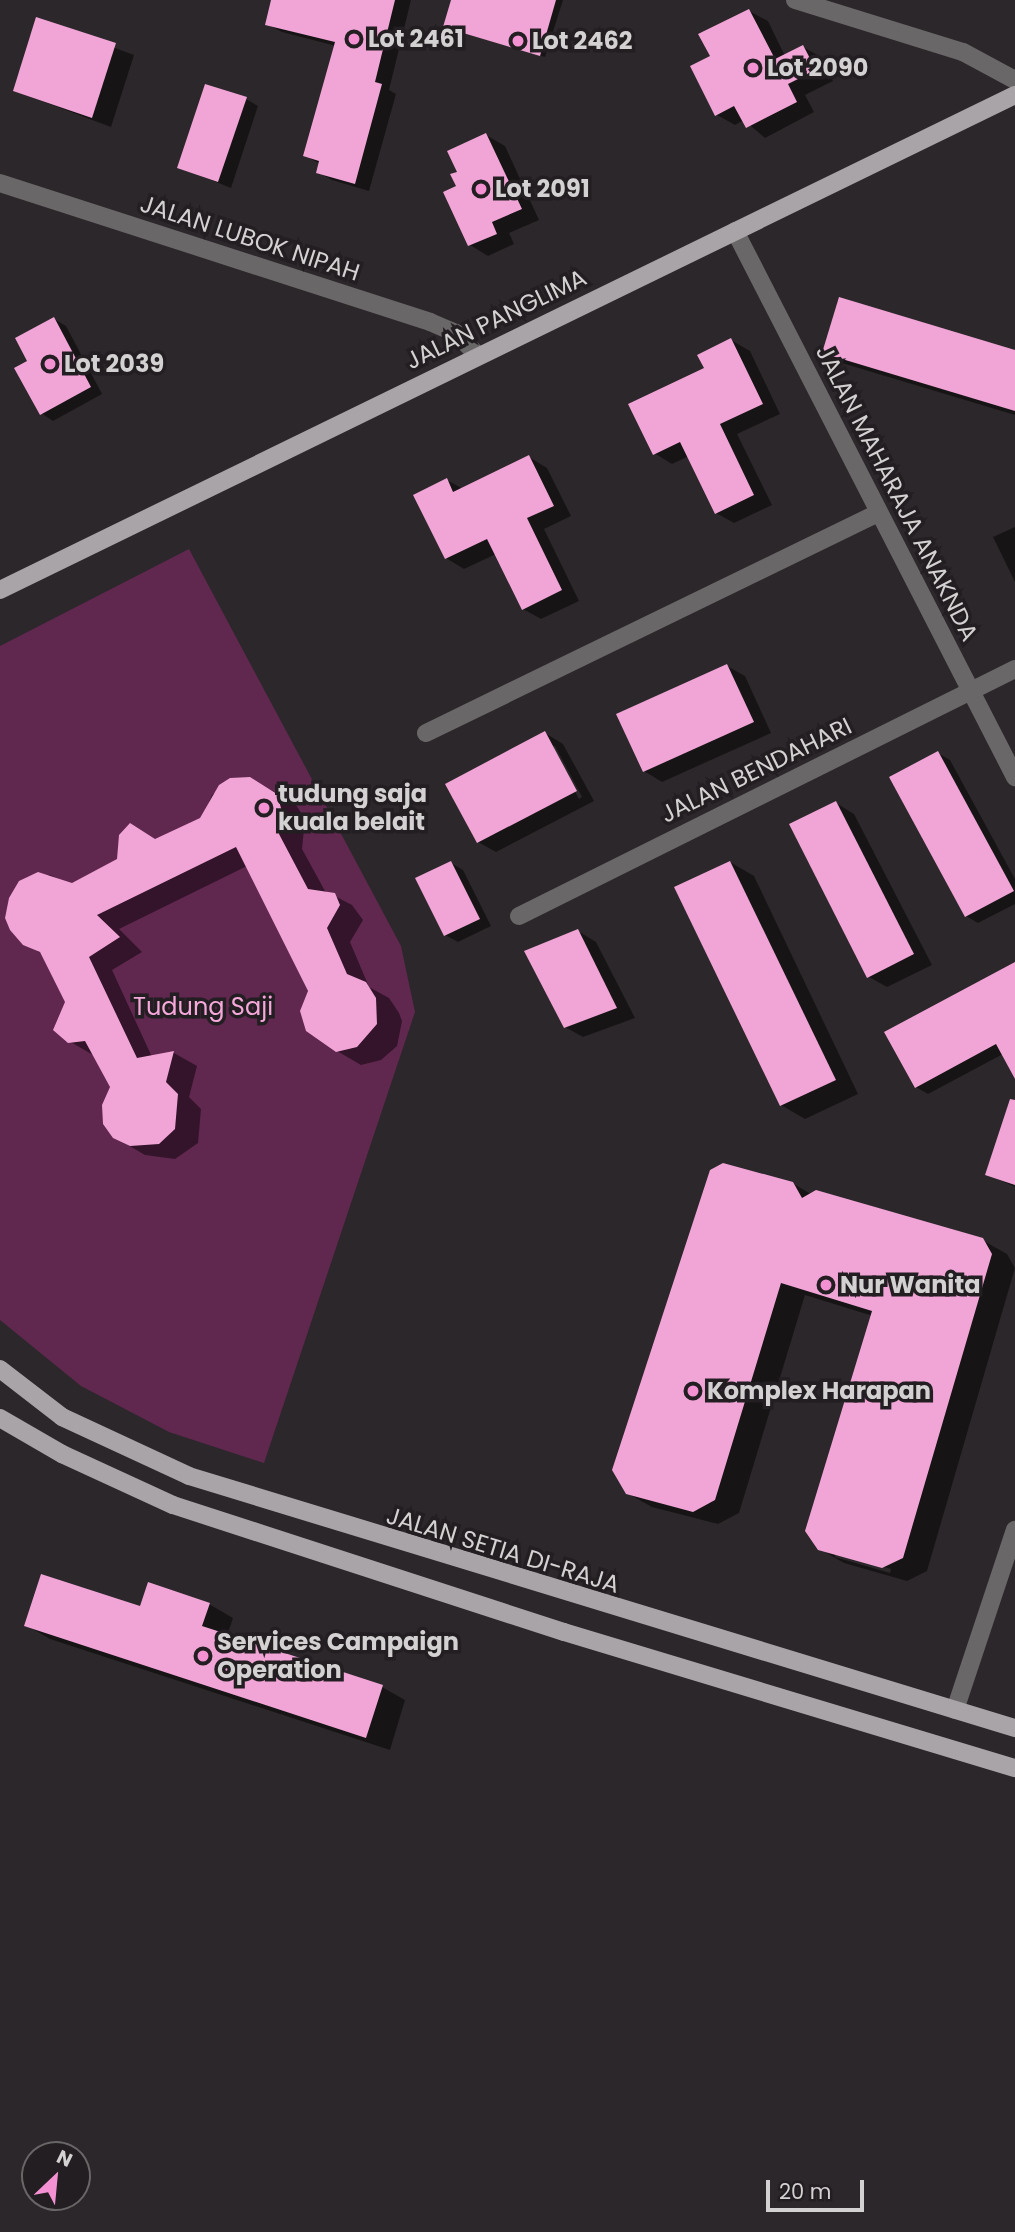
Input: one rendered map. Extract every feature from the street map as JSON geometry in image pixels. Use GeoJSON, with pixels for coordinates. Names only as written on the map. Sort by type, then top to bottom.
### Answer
{"type":"FeatureCollection","features":[{"type":"Feature","properties":{"kind":"main road","name":"JALAN PANGLIMA"},"geometry":{"type":"LineString","coordinates":[[0,590],[477,355],[1015,95]]}},
{"type":"Feature","properties":{"kind":"main road","name":"JALAN SETIA DI-RAJA"},"geometry":{"type":"LineString","coordinates":[[0,1368],[62,1417],[189,1476],[1015,1728]]}},
{"type":"Feature","properties":{"kind":"main road"},"geometry":{"type":"LineString","coordinates":[[0,1418],[62,1454],[173,1505],[564,1632],[1015,1768]]}},
{"type":"Feature","properties":{"kind":"street"},"geometry":{"type":"LineString","coordinates":[[795,0],[963,52],[1015,80]]}},
{"type":"Feature","properties":{"kind":"street","name":"JALAN LUBOK NIPAH"},"geometry":{"type":"LineString","coordinates":[[0,183],[430,322],[456,333],[477,355]]}},
{"type":"Feature","properties":{"kind":"street","name":"JALAN MAHARAJA ANAKNDA"},"geometry":{"type":"LineString","coordinates":[[735,231],[1015,777]]}},
{"type":"Feature","properties":{"kind":"street"},"geometry":{"type":"LineString","coordinates":[[426,733],[878,513]]}},
{"type":"Feature","properties":{"kind":"street","name":"JALAN BENDAHARI"},"geometry":{"type":"LineString","coordinates":[[519,916],[1015,669]]}},
{"type":"Feature","properties":{"kind":"street"},"geometry":{"type":"LineString","coordinates":[[955,1710],[1015,1530]]}},
{"type":"Feature","properties":{"kind":"green space","name":"Tudung Saji"},"geometry":{"type":"Polygon","coordinates":[[[189,549],[401,946],[415,1012],[264,1463],[169,1432],[81,1386],[0,1320],[0,646],[189,549]]]}},
{"type":"Feature","properties":{"kind":"building"},"geometry":{"type":"Polygon","coordinates":[[[271,0],[395,0],[375,82],[382,84],[355,184],[316,173],[319,161],[303,156],[335,42],[265,25],[271,0]]]}},
{"type":"Feature","properties":{"kind":"building","name":"Lot 2462"},"geometry":{"type":"Polygon","coordinates":[[[451,0],[556,0],[540,56],[443,27],[451,0]]]}},
{"type":"Feature","properties":{"kind":"building","name":"Lot 2090"},"geometry":{"type":"Polygon","coordinates":[[[749,9],[775,59],[803,45],[816,70],[788,84],[797,102],[746,128],[734,106],[715,116],[690,66],[710,56],[698,34],[749,9]]]}},
{"type":"Feature","properties":{"kind":"building"},"geometry":{"type":"Polygon","coordinates":[[[36,17],[116,43],[92,118],[13,91],[36,17]]]}},
{"type":"Feature","properties":{"kind":"building"},"geometry":{"type":"Polygon","coordinates":[[[205,84],[247,97],[218,182],[177,168],[205,84]]]}},
{"type":"Feature","properties":{"kind":"building","name":"Lot 2091"},"geometry":{"type":"Polygon","coordinates":[[[486,133],[522,209],[492,222],[497,234],[468,246],[443,192],[456,186],[450,174],[457,172],[447,151],[486,133]]]}},
{"type":"Feature","properties":{"kind":"building"},"geometry":{"type":"Polygon","coordinates":[[[839,297],[1015,350],[1015,411],[822,353],[839,297]]]}},
{"type":"Feature","properties":{"kind":"building","name":"Lot 2039"},"geometry":{"type":"Polygon","coordinates":[[[54,317],[91,387],[40,415],[14,368],[27,361],[15,338],[54,317]]]}},
{"type":"Feature","properties":{"kind":"building"},"geometry":{"type":"Polygon","coordinates":[[[731,338],[763,404],[720,424],[754,495],[715,514],[680,442],[653,455],[628,404],[704,368],[697,355],[731,338]]]}},
{"type":"Feature","properties":{"kind":"building"},"geometry":{"type":"Polygon","coordinates":[[[529,455],[554,506],[527,518],[562,590],[522,610],[487,539],[445,559],[413,495],[447,478],[453,492],[529,455]]]}},
{"type":"Feature","properties":{"kind":"building"},"geometry":{"type":"Polygon","coordinates":[[[727,664],[754,722],[643,772],[616,714],[727,664]]]}},
{"type":"Feature","properties":{"kind":"building"},"geometry":{"type":"Polygon","coordinates":[[[545,731],[577,791],[477,843],[445,784],[545,731]]]}},
{"type":"Feature","properties":{"kind":"building"},"geometry":{"type":"Polygon","coordinates":[[[938,751],[1014,891],[965,917],[889,777],[938,751]]]}},
{"type":"Feature","properties":{"kind":"building"},"geometry":{"type":"Polygon","coordinates":[[[250,777],[277,794],[283,815],[279,834],[308,889],[335,893],[340,905],[327,928],[347,974],[366,982],[376,998],[377,1024],[357,1047],[336,1052],[306,1031],[300,1011],[308,991],[236,847],[97,915],[120,937],[89,957],[137,1058],[174,1051],[166,1082],[178,1094],[175,1129],[159,1144],[130,1146],[113,1138],[103,1124],[102,1105],[110,1087],[85,1041],[68,1043],[53,1030],[65,1002],[40,952],[23,945],[10,930],[5,918],[9,898],[19,881],[38,872],[72,883],[117,859],[119,835],[130,823],[155,839],[200,818],[219,785],[230,778],[250,777]]]}},
{"type":"Feature","properties":{"kind":"building"},"geometry":{"type":"Polygon","coordinates":[[[836,801],[914,954],[867,978],[789,824],[836,801]]]}},
{"type":"Feature","properties":{"kind":"building"},"geometry":{"type":"Polygon","coordinates":[[[451,861],[480,919],[444,936],[415,878],[451,861]]]}},
{"type":"Feature","properties":{"kind":"building"},"geometry":{"type":"Polygon","coordinates":[[[730,861],[836,1080],[780,1106],[674,887],[730,861]]]}},
{"type":"Feature","properties":{"kind":"building"},"geometry":{"type":"Polygon","coordinates":[[[578,929],[617,1008],[564,1028],[524,951],[578,929]]]}},
{"type":"Feature","properties":{"kind":"building"},"geometry":{"type":"Polygon","coordinates":[[[1015,962],[1015,1079],[996,1044],[915,1088],[884,1032],[1015,962]]]}},
{"type":"Feature","properties":{"kind":"building"},"geometry":{"type":"Polygon","coordinates":[[[1010,1099],[1015,1100],[1015,1185],[985,1175],[1010,1099]]]}},
{"type":"Feature","properties":{"kind":"building","name":"Komplex Harapan"},"geometry":{"type":"Polygon","coordinates":[[[723,1163],[793,1182],[802,1198],[816,1190],[983,1238],[992,1254],[903,1558],[882,1568],[818,1550],[805,1531],[872,1311],[781,1283],[715,1500],[693,1512],[626,1494],[612,1470],[710,1170],[723,1163]]]}},
{"type":"Feature","properties":{"kind":"building","name":"Services Campaign Operation"},"geometry":{"type":"Polygon","coordinates":[[[41,1574],[140,1606],[148,1582],[210,1603],[202,1626],[383,1685],[366,1738],[24,1626],[41,1574]]]}},
{"type":"Feature","properties":{"kind":"place","name":"Lot 2461"},"geometry":{"type":"Point","coordinates":[354,39]}},
{"type":"Feature","properties":{"kind":"place","name":"Lot 2462"},"geometry":{"type":"Point","coordinates":[518,41]}},
{"type":"Feature","properties":{"kind":"place","name":"Lot 2090"},"geometry":{"type":"Point","coordinates":[753,68]}},
{"type":"Feature","properties":{"kind":"place","name":"Lot 2091"},"geometry":{"type":"Point","coordinates":[481,189]}},
{"type":"Feature","properties":{"kind":"place","name":"Lot 2039"},"geometry":{"type":"Point","coordinates":[50,364]}},
{"type":"Feature","properties":{"kind":"place","name":"tudung saja kuala belait"},"geometry":{"type":"Point","coordinates":[264,808]}},
{"type":"Feature","properties":{"kind":"place","name":"Nur Wanita"},"geometry":{"type":"Point","coordinates":[826,1285]}},
{"type":"Feature","properties":{"kind":"place","name":"Komplex Harapan"},"geometry":{"type":"Point","coordinates":[693,1391]}},
{"type":"Feature","properties":{"kind":"place","name":"Services Campaign Operation"},"geometry":{"type":"Point","coordinates":[203,1656]}}]}
